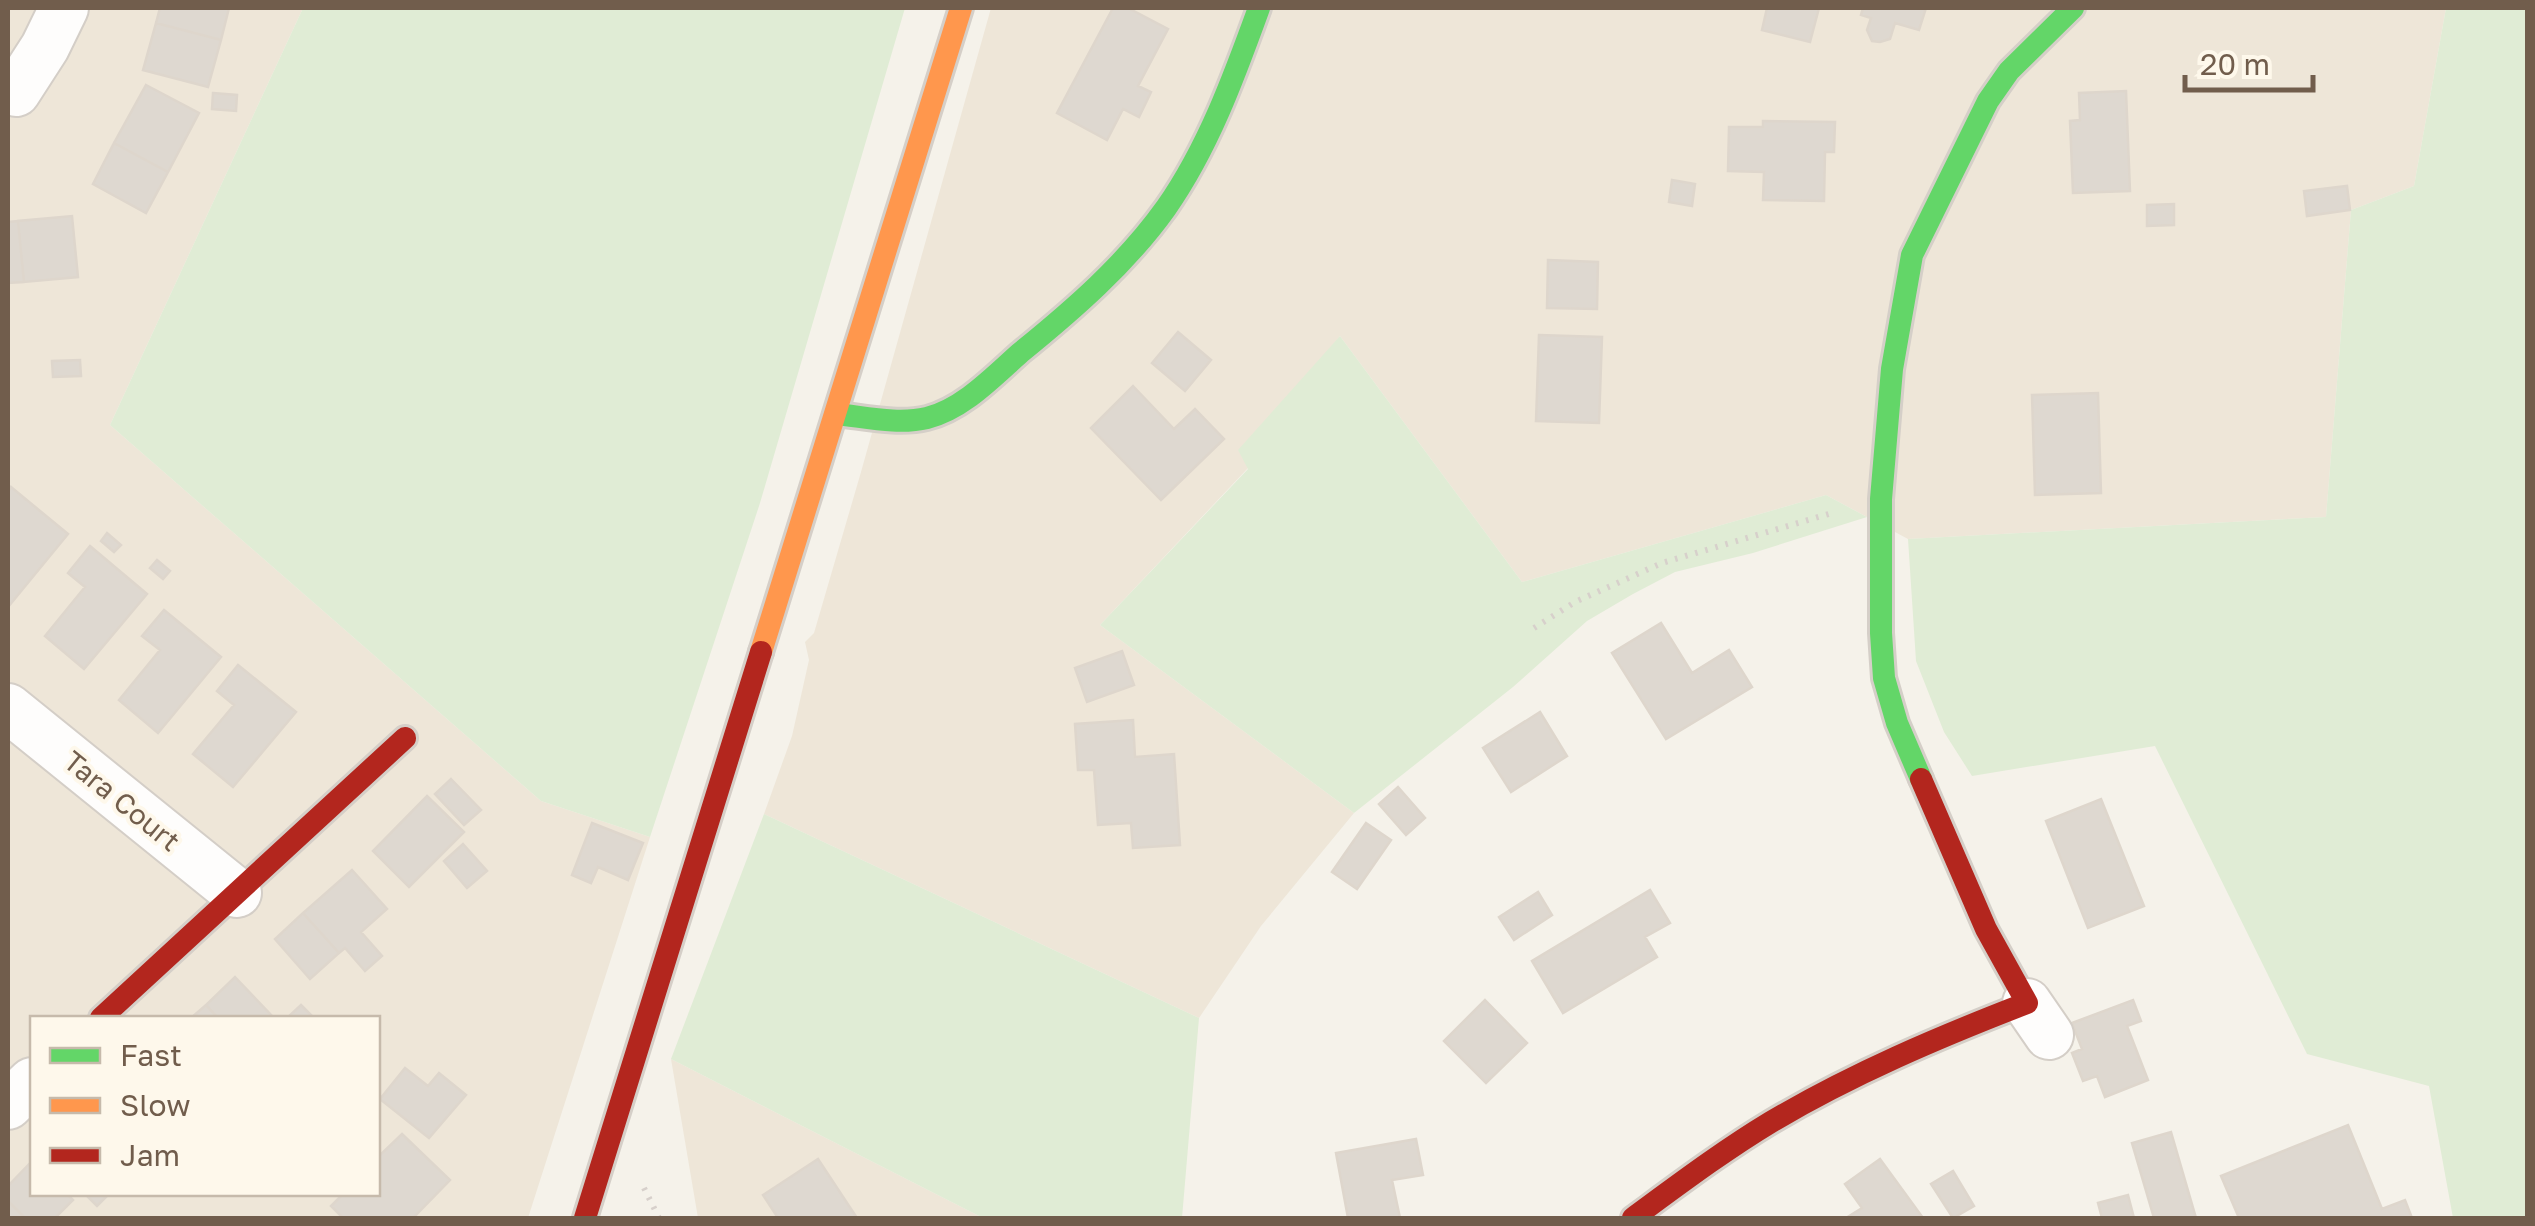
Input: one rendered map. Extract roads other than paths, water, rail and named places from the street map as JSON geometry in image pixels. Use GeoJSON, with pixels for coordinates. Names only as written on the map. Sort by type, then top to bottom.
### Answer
{"type":"FeatureCollection","features":[{"type":"Feature","properties":{"kind":"street"},"geometry":{"type":"LineString","coordinates":[[16,92],[64,8]]}},
{"type":"Feature","properties":{"kind":"street"},"geometry":{"type":"LineString","coordinates":[[585,1218],[961,8]]}},
{"type":"Feature","properties":{"kind":"street"},"geometry":{"type":"LineString","coordinates":[[836,414],[914,420],[940,414],[1014,359],[1090,291],[1165,210],[1194,163],[1218,115],[1258,8]]}},
{"type":"Feature","properties":{"kind":"street"},"geometry":{"type":"LineString","coordinates":[[1633,1218],[1770,1123],[1945,1034],[2038,1019],[1986,929],[1888,693],[1881,633],[1881,499],[1892,369],[1912,256],[1988,101],[2009,72],[2072,8]]}},
{"type":"Feature","properties":{"kind":"street","name":"Tara Court"},"geometry":{"type":"LineString","coordinates":[[8,708],[237,893]]}},
{"type":"Feature","properties":{"kind":"street"},"geometry":{"type":"LineString","coordinates":[[103,1016],[406,738]]}},
{"type":"Feature","properties":{"kind":"street"},"geometry":{"type":"LineString","coordinates":[[8,1105],[30,1084]]}}]}
